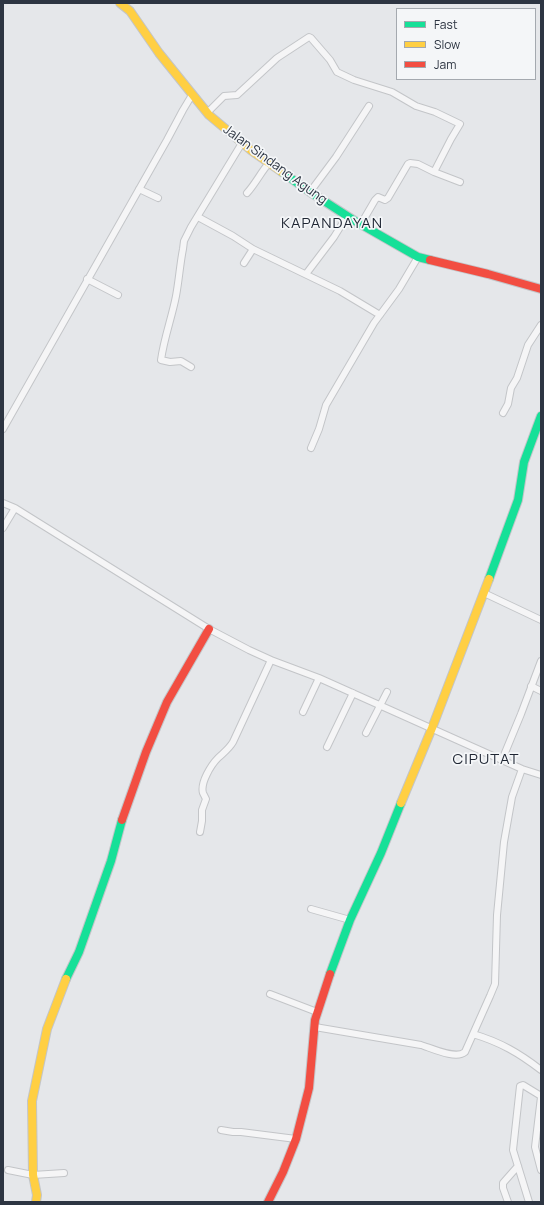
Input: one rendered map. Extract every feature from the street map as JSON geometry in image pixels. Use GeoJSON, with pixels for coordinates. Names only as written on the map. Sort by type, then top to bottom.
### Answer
{"type":"FeatureCollection","features":[{"type":"Feature","properties":{"kind":"street","name":"Jalan Sindang Agung"},"geometry":{"type":"LineString","coordinates":[[120,3],[130,11],[207,113],[242,143],[310,192],[347,216],[418,257],[541,289]]}},
{"type":"Feature","properties":{"kind":"street"},"geometry":{"type":"LineString","coordinates":[[207,113],[224,96],[237,95],[277,58],[306,38],[311,38],[330,60],[337,72],[354,80],[392,92],[416,106],[435,112],[460,124],[434,172]]}},
{"type":"Feature","properties":{"kind":"street"},"geometry":{"type":"LineString","coordinates":[[3,429],[168,140],[192,95]]}},
{"type":"Feature","properties":{"kind":"street"},"geometry":{"type":"LineString","coordinates":[[310,192],[336,157],[370,106]]}},
{"type":"Feature","properties":{"kind":"street"},"geometry":{"type":"LineString","coordinates":[[191,367],[181,361],[170,362],[161,360],[177,294],[184,242],[242,143]]}},
{"type":"Feature","properties":{"kind":"street"},"geometry":{"type":"LineString","coordinates":[[247,192],[269,163]]}},
{"type":"Feature","properties":{"kind":"street"},"geometry":{"type":"LineString","coordinates":[[361,224],[378,197],[385,200],[388,198],[410,163],[418,164],[447,178],[460,182]]}},
{"type":"Feature","properties":{"kind":"street"},"geometry":{"type":"LineString","coordinates":[[139,189],[158,198]]}},
{"type":"Feature","properties":{"kind":"street"},"geometry":{"type":"LineString","coordinates":[[306,274],[334,237],[347,216]]}},
{"type":"Feature","properties":{"kind":"street"},"geometry":{"type":"LineString","coordinates":[[198,217],[253,249],[340,291],[380,315]]}},
{"type":"Feature","properties":{"kind":"street"},"geometry":{"type":"LineString","coordinates":[[244,263],[253,249]]}},
{"type":"Feature","properties":{"kind":"street"},"geometry":{"type":"LineString","coordinates":[[311,448],[319,429],[326,405],[374,323],[399,289],[418,257]]}},
{"type":"Feature","properties":{"kind":"street"},"geometry":{"type":"LineString","coordinates":[[87,280],[118,295]]}},
{"type":"Feature","properties":{"kind":"street"},"geometry":{"type":"LineString","coordinates":[[504,413],[508,404],[511,388],[517,378],[528,345],[541,325]]}},
{"type":"Feature","properties":{"kind":"street"},"geometry":{"type":"LineString","coordinates":[[268,1202],[283,1172],[296,1139],[309,1088],[317,1012],[325,987],[350,920],[378,859],[432,728],[484,593],[516,506],[520,492],[525,458],[541,416]]}},
{"type":"Feature","properties":{"kind":"street"},"geometry":{"type":"LineString","coordinates":[[3,502],[209,629],[271,660],[319,678],[522,769],[541,775]]}},
{"type":"Feature","properties":{"kind":"street"},"geometry":{"type":"LineString","coordinates":[[3,528],[15,508]]}},
{"type":"Feature","properties":{"kind":"street"},"geometry":{"type":"LineString","coordinates":[[484,593],[541,619]]}},
{"type":"Feature","properties":{"kind":"street"},"geometry":{"type":"LineString","coordinates":[[36,1202],[37,1195],[33,1174],[32,1102],[42,1049],[52,1015],[79,952],[111,861],[120,825],[146,752],[168,702],[209,629]]}},
{"type":"Feature","properties":{"kind":"street"},"geometry":{"type":"LineString","coordinates":[[200,832],[202,810],[206,799],[203,791],[205,780],[212,764],[233,742],[271,660]]}},
{"type":"Feature","properties":{"kind":"street"},"geometry":{"type":"LineString","coordinates":[[502,760],[541,661]]}},
{"type":"Feature","properties":{"kind":"street"},"geometry":{"type":"LineString","coordinates":[[303,712],[319,678]]}},
{"type":"Feature","properties":{"kind":"street"},"geometry":{"type":"LineString","coordinates":[[531,686],[541,691]]}},
{"type":"Feature","properties":{"kind":"street"},"geometry":{"type":"LineString","coordinates":[[366,733],[387,692]]}},
{"type":"Feature","properties":{"kind":"street"},"geometry":{"type":"LineString","coordinates":[[327,747],[353,693]]}},
{"type":"Feature","properties":{"kind":"street"},"geometry":{"type":"LineString","coordinates":[[315,1027],[421,1045],[434,1050],[458,1055],[465,1052],[495,984],[497,915],[504,842],[512,797],[522,769]]}},
{"type":"Feature","properties":{"kind":"street"},"geometry":{"type":"LineString","coordinates":[[311,909],[350,920]]}},
{"type":"Feature","properties":{"kind":"street"},"geometry":{"type":"LineString","coordinates":[[270,994],[317,1012]]}},
{"type":"Feature","properties":{"kind":"street"},"geometry":{"type":"LineString","coordinates":[[473,1034],[504,1046],[530,1061],[541,1070]]}},
{"type":"Feature","properties":{"kind":"street"},"geometry":{"type":"LineString","coordinates":[[529,1202],[513,1150],[520,1086],[523,1085],[541,1096],[535,1147],[541,1170]]}},
{"type":"Feature","properties":{"kind":"street"},"geometry":{"type":"LineString","coordinates":[[221,1130],[296,1139]]}},
{"type":"Feature","properties":{"kind":"street"},"geometry":{"type":"LineString","coordinates":[[508,1202],[503,1188],[503,1183],[518,1166]]}},
{"type":"Feature","properties":{"kind":"street"},"geometry":{"type":"LineString","coordinates":[[8,1170],[33,1174],[64,1173]]}},
{"type":"Feature","properties":{"kind":"traffic: fast"},"geometry":{"type":"LineString","coordinates":[[282,172],[355,221],[418,257],[430,260]]}},
{"type":"Feature","properties":{"kind":"traffic: fast"},"geometry":{"type":"LineString","coordinates":[[489,579],[518,500],[524,462],[541,416]]}},
{"type":"Feature","properties":{"kind":"traffic: fast"},"geometry":{"type":"LineString","coordinates":[[330,974],[350,920],[381,853],[401,803]]}},
{"type":"Feature","properties":{"kind":"traffic: fast"},"geometry":{"type":"LineString","coordinates":[[66,979],[79,952],[111,861],[122,820]]}},
{"type":"Feature","properties":{"kind":"traffic: slow"},"geometry":{"type":"LineString","coordinates":[[120,3],[130,11],[159,53],[209,115],[252,151],[282,172]]}},
{"type":"Feature","properties":{"kind":"traffic: slow"},"geometry":{"type":"LineString","coordinates":[[401,803],[432,728],[489,579]]}},
{"type":"Feature","properties":{"kind":"traffic: slow"},"geometry":{"type":"LineString","coordinates":[[36,1202],[37,1195],[33,1175],[32,1101],[47,1029],[66,979]]}},
{"type":"Feature","properties":{"kind":"traffic: jam"},"geometry":{"type":"LineString","coordinates":[[430,260],[541,289]]}},
{"type":"Feature","properties":{"kind":"traffic: jam"},"geometry":{"type":"LineString","coordinates":[[122,820],[146,752],[167,702],[209,629]]}},
{"type":"Feature","properties":{"kind":"traffic: jam"},"geometry":{"type":"LineString","coordinates":[[268,1202],[283,1172],[296,1139],[309,1088],[315,1020],[330,974]]}},
{"type":"Feature","properties":{"kind":"district","name":"KAPANDAYAN"},"geometry":{"type":"Point","coordinates":[332,224]}},
{"type":"Feature","properties":{"kind":"district","name":"CIPUTAT"},"geometry":{"type":"Point","coordinates":[486,760]}}]}
